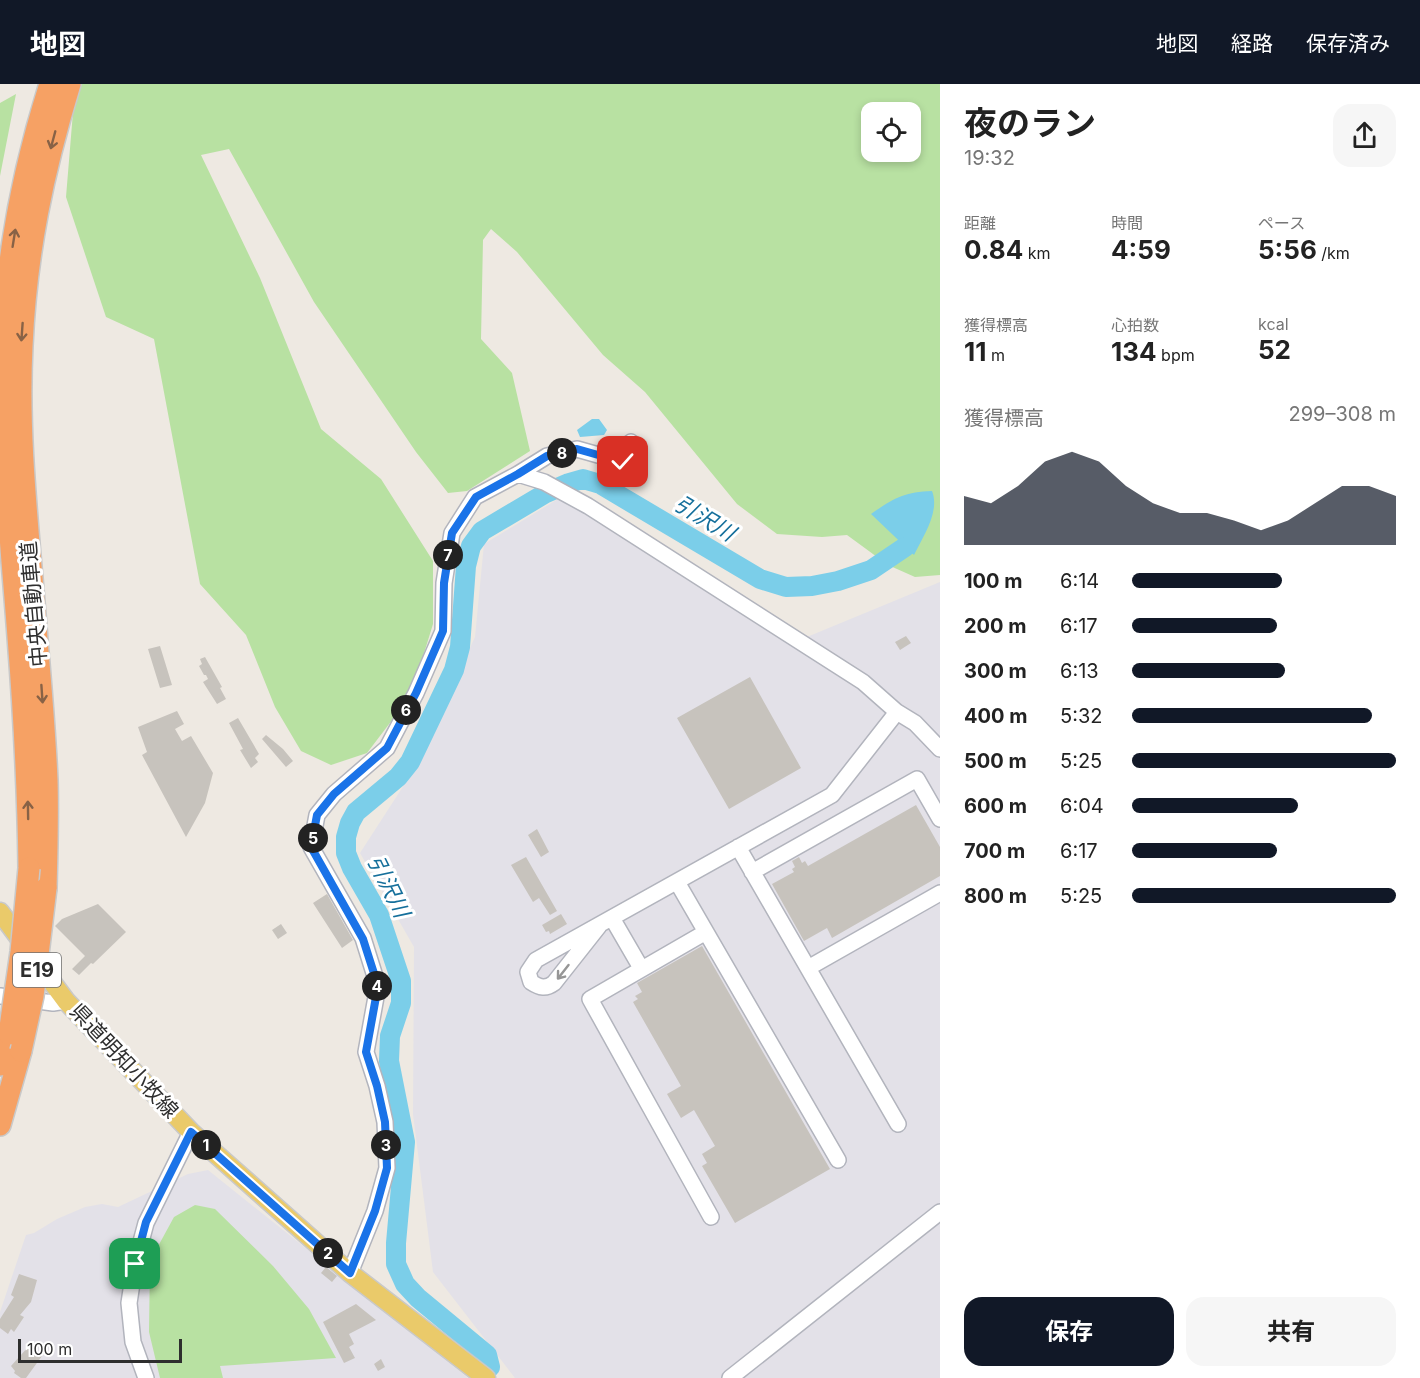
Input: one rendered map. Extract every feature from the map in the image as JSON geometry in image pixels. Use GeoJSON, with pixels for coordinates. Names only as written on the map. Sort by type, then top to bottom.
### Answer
{"type":"FeatureCollection","features":[{"type":"Feature","properties":{"kind":"highway","name":"中央自動車道"},"geometry":{"type":"LineString","coordinates":[[0,1065],[9,1034],[21,952],[29,868],[28,782],[3,431],[3,347],[8,283],[23,184],[50,84]]}},
{"type":"Feature","properties":{"kind":"highway","name":"中央自動車道"},"geometry":{"type":"LineString","coordinates":[[0,1125],[21,1052],[33,996],[46,888],[47,780],[26,514],[21,348],[26,284],[41,189],[70,84]]}},
{"type":"Feature","properties":{"kind":"main road","name":"県道明知小牧線"},"geometry":{"type":"LineString","coordinates":[[0,912],[66,1001],[191,1132],[350,1273],[486,1378]]}},
{"type":"Feature","properties":{"kind":"street"},"geometry":{"type":"LineString","coordinates":[[350,1273],[375,1211],[387,1168],[385,1122],[366,1052],[378,986],[363,939],[311,847],[317,815],[334,794],[387,748],[416,693],[443,631],[444,583],[452,533],[476,497],[547,456],[577,449],[623,462],[631,442]]}},
{"type":"Feature","properties":{"kind":"street"},"geometry":{"type":"LineString","coordinates":[[518,474],[544,482],[588,506],[863,682],[897,712],[915,723],[940,749]]}},
{"type":"Feature","properties":{"kind":"street"},"geometry":{"type":"LineString","coordinates":[[598,926],[554,983],[548,987],[538,987],[531,982],[528,972],[537,960],[832,795],[897,712]]}},
{"type":"Feature","properties":{"kind":"street"},"geometry":{"type":"LineString","coordinates":[[752,872],[917,779],[940,819]]}},
{"type":"Feature","properties":{"kind":"street"},"geometry":{"type":"LineString","coordinates":[[738,847],[898,1124]]}},
{"type":"Feature","properties":{"kind":"street"},"geometry":{"type":"LineString","coordinates":[[677,882],[838,1160]]}},
{"type":"Feature","properties":{"kind":"street"},"geometry":{"type":"LineString","coordinates":[[808,968],[940,893]]}},
{"type":"Feature","properties":{"kind":"street"},"geometry":{"type":"LineString","coordinates":[[612,918],[640,968]]}},
{"type":"Feature","properties":{"kind":"street"},"geometry":{"type":"LineString","coordinates":[[706,932],[640,968],[590,999],[711,1217]]}},
{"type":"Feature","properties":{"kind":"street"},"geometry":{"type":"LineString","coordinates":[[0,996],[53,1004],[66,1001]]}},
{"type":"Feature","properties":{"kind":"street"},"geometry":{"type":"LineString","coordinates":[[146,1378],[133,1342],[129,1303],[135,1264],[146,1222],[191,1132]]}},
{"type":"Feature","properties":{"kind":"street"},"geometry":{"type":"LineString","coordinates":[[730,1378],[940,1212]]}},
{"type":"Feature","properties":{"kind":"shaded area"},"geometry":{"type":"Polygon","coordinates":[[[563,496],[790,644],[940,582],[940,1378],[515,1378],[433,1272],[413,1114],[414,947],[360,853],[415,768],[475,637],[484,544],[563,496]]]}},
{"type":"Feature","properties":{"kind":"shaded area"},"geometry":{"type":"Polygon","coordinates":[[[208,1170],[468,1378],[0,1378],[0,1312],[26,1235],[85,1207],[102,1204],[118,1207],[188,1174],[208,1170]]]}},
{"type":"Feature","properties":{"kind":"green space"},"geometry":{"type":"Polygon","coordinates":[[[82,84],[940,84],[940,575],[915,577],[888,565],[847,535],[822,537],[777,534],[737,504],[645,392],[603,355],[517,252],[491,229],[483,240],[481,339],[512,373],[530,451],[467,491],[448,493],[416,452],[314,302],[229,149],[201,155],[260,278],[321,429],[381,479],[433,561],[433,624],[421,663],[399,711],[367,753],[331,765],[301,751],[275,707],[246,635],[200,584],[154,339],[106,317],[66,197],[74,100],[82,84]]]}},
{"type":"Feature","properties":{"kind":"green space"},"geometry":{"type":"Polygon","coordinates":[[[16,94],[0,176],[0,103],[16,94]]]}},
{"type":"Feature","properties":{"kind":"green space"},"geometry":{"type":"Polygon","coordinates":[[[195,1205],[215,1209],[273,1266],[309,1309],[336,1358],[220,1366],[223,1378],[160,1378],[149,1332],[150,1261],[174,1217],[195,1205]]]}},
{"type":"Feature","properties":{"kind":"water"},"geometry":{"type":"Polygon","coordinates":[[[592,419],[599,419],[607,430],[604,435],[580,437],[577,430],[592,419]]]}},
{"type":"Feature","properties":{"kind":"water"},"geometry":{"type":"Polygon","coordinates":[[[932,491],[934,507],[932,515],[914,555],[871,514],[900,497],[932,491]]]}},
{"type":"Feature","properties":{"kind":"building"},"geometry":{"type":"Polygon","coordinates":[[[906,636],[911,643],[900,650],[895,642],[906,636]]]}},
{"type":"Feature","properties":{"kind":"building"},"geometry":{"type":"Polygon","coordinates":[[[160,646],[172,685],[160,688],[148,649],[160,646]]]}},
{"type":"Feature","properties":{"kind":"building"},"geometry":{"type":"Polygon","coordinates":[[[205,657],[226,699],[217,704],[203,682],[208,679],[199,666],[202,664],[200,659],[205,657]]]}},
{"type":"Feature","properties":{"kind":"building"},"geometry":{"type":"Polygon","coordinates":[[[750,677],[801,768],[729,809],[677,718],[750,677]]]}},
{"type":"Feature","properties":{"kind":"building"},"geometry":{"type":"Polygon","coordinates":[[[177,711],[184,724],[175,729],[182,741],[191,736],[213,773],[205,803],[186,837],[142,755],[147,752],[138,727],[177,711]]]}},
{"type":"Feature","properties":{"kind":"building"},"geometry":{"type":"Polygon","coordinates":[[[238,718],[259,754],[255,758],[258,762],[251,768],[240,750],[243,749],[229,723],[238,718]]]}},
{"type":"Feature","properties":{"kind":"building"},"geometry":{"type":"Polygon","coordinates":[[[266,735],[293,761],[286,767],[262,739],[266,735]]]}},
{"type":"Feature","properties":{"kind":"building"},"geometry":{"type":"Polygon","coordinates":[[[916,805],[940,847],[940,876],[832,938],[827,928],[804,941],[772,884],[794,872],[792,869],[795,867],[792,861],[799,857],[802,863],[805,861],[808,866],[916,805]]]}},
{"type":"Feature","properties":{"kind":"building"},"geometry":{"type":"Polygon","coordinates":[[[537,829],[549,852],[541,857],[528,835],[537,829]]]}},
{"type":"Feature","properties":{"kind":"building"},"geometry":{"type":"Polygon","coordinates":[[[526,857],[557,911],[550,915],[539,898],[533,902],[511,865],[526,857]]]}},
{"type":"Feature","properties":{"kind":"building"},"geometry":{"type":"Polygon","coordinates":[[[327,894],[353,940],[342,948],[313,903],[327,894]]]}},
{"type":"Feature","properties":{"kind":"building"},"geometry":{"type":"Polygon","coordinates":[[[98,904],[126,932],[79,975],[72,969],[85,956],[55,926],[62,919],[98,904]]]}},
{"type":"Feature","properties":{"kind":"building"},"geometry":{"type":"Polygon","coordinates":[[[561,914],[567,924],[550,934],[549,931],[546,932],[542,925],[561,914]]]}},
{"type":"Feature","properties":{"kind":"building"},"geometry":{"type":"Polygon","coordinates":[[[281,924],[287,933],[278,939],[272,930],[281,924]]]}},
{"type":"Feature","properties":{"kind":"building"},"geometry":{"type":"Polygon","coordinates":[[[702,946],[830,1169],[735,1223],[702,1166],[707,1163],[702,1154],[715,1146],[694,1110],[681,1118],[667,1094],[681,1086],[633,1002],[638,999],[635,996],[642,992],[637,983],[702,946]]]}},
{"type":"Feature","properties":{"kind":"building"},"geometry":{"type":"Polygon","coordinates":[[[326,1267],[337,1276],[332,1282],[321,1273],[326,1267]]]}},
{"type":"Feature","properties":{"kind":"building"},"geometry":{"type":"Polygon","coordinates":[[[19,1274],[37,1280],[31,1302],[20,1315],[24,1317],[14,1332],[11,1329],[8,1334],[0,1328],[0,1319],[14,1297],[11,1295],[19,1274]]]}},
{"type":"Feature","properties":{"kind":"building"},"geometry":{"type":"Polygon","coordinates":[[[356,1304],[376,1320],[349,1334],[354,1344],[349,1347],[355,1358],[344,1363],[323,1322],[356,1304]]]}},
{"type":"Feature","properties":{"kind":"building"},"geometry":{"type":"Polygon","coordinates":[[[29,1346],[42,1356],[26,1378],[21,1378],[14,1373],[11,1366],[29,1346]]]}},
{"type":"Feature","properties":{"kind":"building"},"geometry":{"type":"Polygon","coordinates":[[[381,1359],[385,1367],[378,1371],[374,1364],[381,1359]]]}},
{"type":"Feature","properties":{"kind":"waterway","name":"引沢川"},"geometry":{"type":"LineString","coordinates":[[490,1367],[487,1355],[418,1298],[405,1284],[396,1264],[405,1142],[389,1061],[390,1036],[401,1003],[401,981],[379,915],[346,853],[346,837],[356,812],[398,777],[410,762],[454,670],[460,647],[466,566],[471,546],[482,531],[546,493],[583,479],[600,484],[760,579],[786,587],[812,586],[838,581],[871,570],[905,547]]}},
{"type":"Feature","properties":{"kind":"route"},"geometry":{"type":"LineString","coordinates":[[135,1264],[146,1222],[191,1132],[350,1273],[375,1211],[387,1168],[385,1122],[366,1052],[378,986],[363,939],[311,847],[317,815],[334,794],[387,748],[416,693],[443,631],[444,583],[452,533],[476,497],[547,456],[577,449],[623,462]]}}]}
